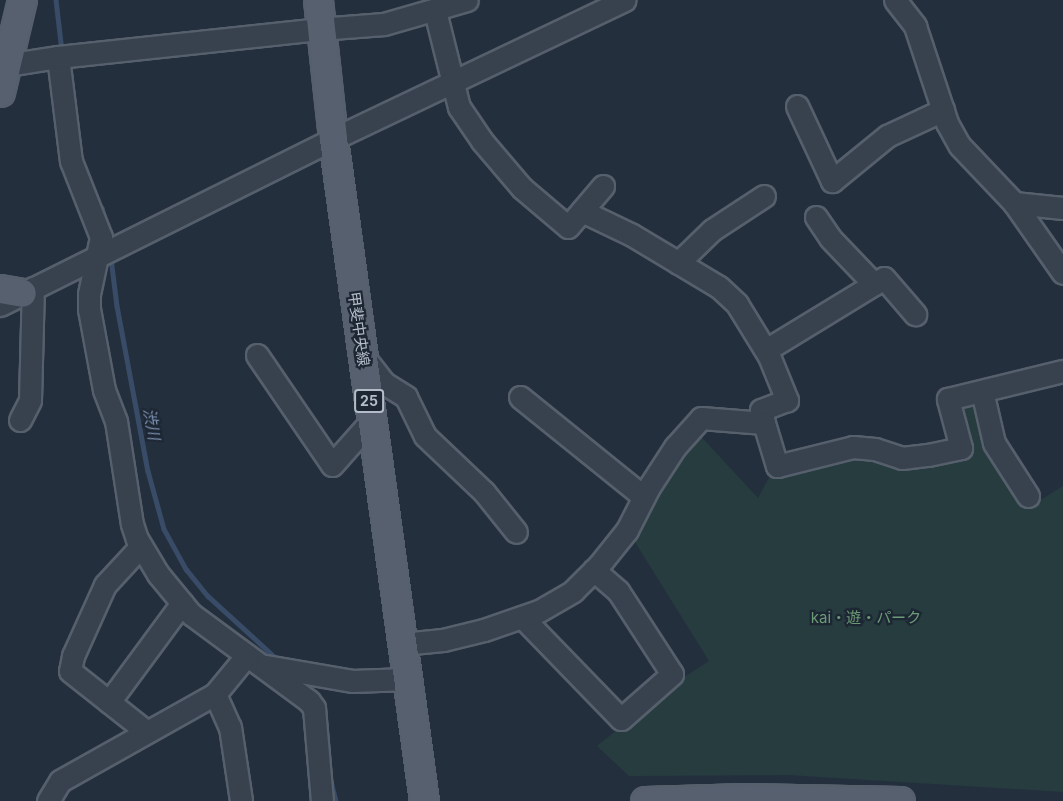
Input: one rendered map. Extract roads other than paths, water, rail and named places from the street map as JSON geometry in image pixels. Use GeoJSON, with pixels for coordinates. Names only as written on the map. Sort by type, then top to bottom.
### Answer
{"type":"FeatureCollection","features":[{"type":"Feature","properties":{"kind":"main road"},"geometry":{"type":"LineString","coordinates":[[0,92],[4,66],[22,0]]}},
{"type":"Feature","properties":{"kind":"main road","name":"甲斐中央線"},"geometry":{"type":"LineString","coordinates":[[318,0],[319,28],[333,139],[424,801]]}},
{"type":"Feature","properties":{"kind":"main road"},"geometry":{"type":"LineString","coordinates":[[645,801],[745,798],[900,801]]}},
{"type":"Feature","properties":{"kind":"street"},"geometry":{"type":"LineString","coordinates":[[4,66],[58,57],[319,28],[384,24],[467,0]]}},
{"type":"Feature","properties":{"kind":"street"},"geometry":{"type":"LineString","coordinates":[[20,420],[30,400],[14,294],[625,0]]}},
{"type":"Feature","properties":{"kind":"street"},"geometry":{"type":"LineString","coordinates":[[895,0],[915,26],[943,110],[960,146],[1014,203],[1063,273]]}},
{"type":"Feature","properties":{"kind":"street"},"geometry":{"type":"LineString","coordinates":[[435,11],[459,107],[482,141],[522,189],[568,227],[603,186]]}},
{"type":"Feature","properties":{"kind":"street"},"geometry":{"type":"LineString","coordinates":[[58,57],[71,161],[101,237],[89,294],[89,309],[104,390],[116,421],[132,524],[141,546],[158,574],[191,614],[309,701],[314,708],[322,801]]}},
{"type":"Feature","properties":{"kind":"street"},"geometry":{"type":"LineString","coordinates":[[797,106],[832,181],[887,136],[943,110]]}},
{"type":"Feature","properties":{"kind":"street"},"geometry":{"type":"LineString","coordinates":[[678,263],[712,230],[764,196]]}},
{"type":"Feature","properties":{"kind":"street"},"geometry":{"type":"LineString","coordinates":[[1014,203],[1063,208]]}},
{"type":"Feature","properties":{"kind":"street"},"geometry":{"type":"LineString","coordinates":[[582,211],[632,235],[719,287],[737,304],[766,350],[787,400],[761,410],[777,466],[853,447],[875,449],[902,458],[961,448],[948,399],[1063,371]]}},
{"type":"Feature","properties":{"kind":"street"},"geometry":{"type":"LineString","coordinates":[[816,217],[830,238],[874,284]]}},
{"type":"Feature","properties":{"kind":"street"},"geometry":{"type":"LineString","coordinates":[[766,350],[884,278],[915,314]]}},
{"type":"Feature","properties":{"kind":"street"},"geometry":{"type":"LineString","coordinates":[[257,355],[332,465],[371,421]]}},
{"type":"Feature","properties":{"kind":"street"},"geometry":{"type":"LineString","coordinates":[[362,355],[384,383],[406,397],[425,436],[484,492],[516,532]]}},
{"type":"Feature","properties":{"kind":"street"},"geometry":{"type":"LineString","coordinates":[[982,391],[994,443],[1028,496]]}},
{"type":"Feature","properties":{"kind":"street"},"geometry":{"type":"LineString","coordinates":[[520,397],[644,497]]}},
{"type":"Feature","properties":{"kind":"street"},"geometry":{"type":"LineString","coordinates":[[402,644],[453,637],[522,617],[539,611],[573,591],[594,570],[627,530],[644,497],[675,447],[701,418],[765,423]]}},
{"type":"Feature","properties":{"kind":"street"},"geometry":{"type":"LineString","coordinates":[[141,546],[105,585],[73,656],[70,671],[147,732]]}},
{"type":"Feature","properties":{"kind":"street"},"geometry":{"type":"LineString","coordinates":[[522,617],[621,719],[672,674],[618,591],[594,570]]}},
{"type":"Feature","properties":{"kind":"street"},"geometry":{"type":"LineString","coordinates":[[109,702],[182,603]]}},
{"type":"Feature","properties":{"kind":"street"},"geometry":{"type":"LineString","coordinates":[[253,660],[352,681],[407,679]]}},
{"type":"Feature","properties":{"kind":"street"},"geometry":{"type":"LineString","coordinates":[[48,801],[60,781],[215,694],[253,660]]}},
{"type":"Feature","properties":{"kind":"street"},"geometry":{"type":"LineString","coordinates":[[215,694],[230,727],[241,801]]}},
{"type":"Feature","properties":{"kind":"waterway","name":"渋川"},"geometry":{"type":"LineString","coordinates":[[56,0],[62,51]]}},
{"type":"Feature","properties":{"kind":"waterway","name":"渋川"},"geometry":{"type":"LineString","coordinates":[[96,201],[102,208],[105,220]]}},
{"type":"Feature","properties":{"kind":"waterway","name":"渋川"},"geometry":{"type":"LineString","coordinates":[[111,258],[117,306],[148,471],[164,529],[186,569],[208,596],[277,659]]}},
{"type":"Feature","properties":{"kind":"waterway","name":"渋川"},"geometry":{"type":"LineString","coordinates":[[330,777],[336,801]]}},
{"type":"Feature","properties":{"kind":"park label","name":"kai・遊・パーク"},"geometry":{"type":"Point","coordinates":[866,618]}}]}
